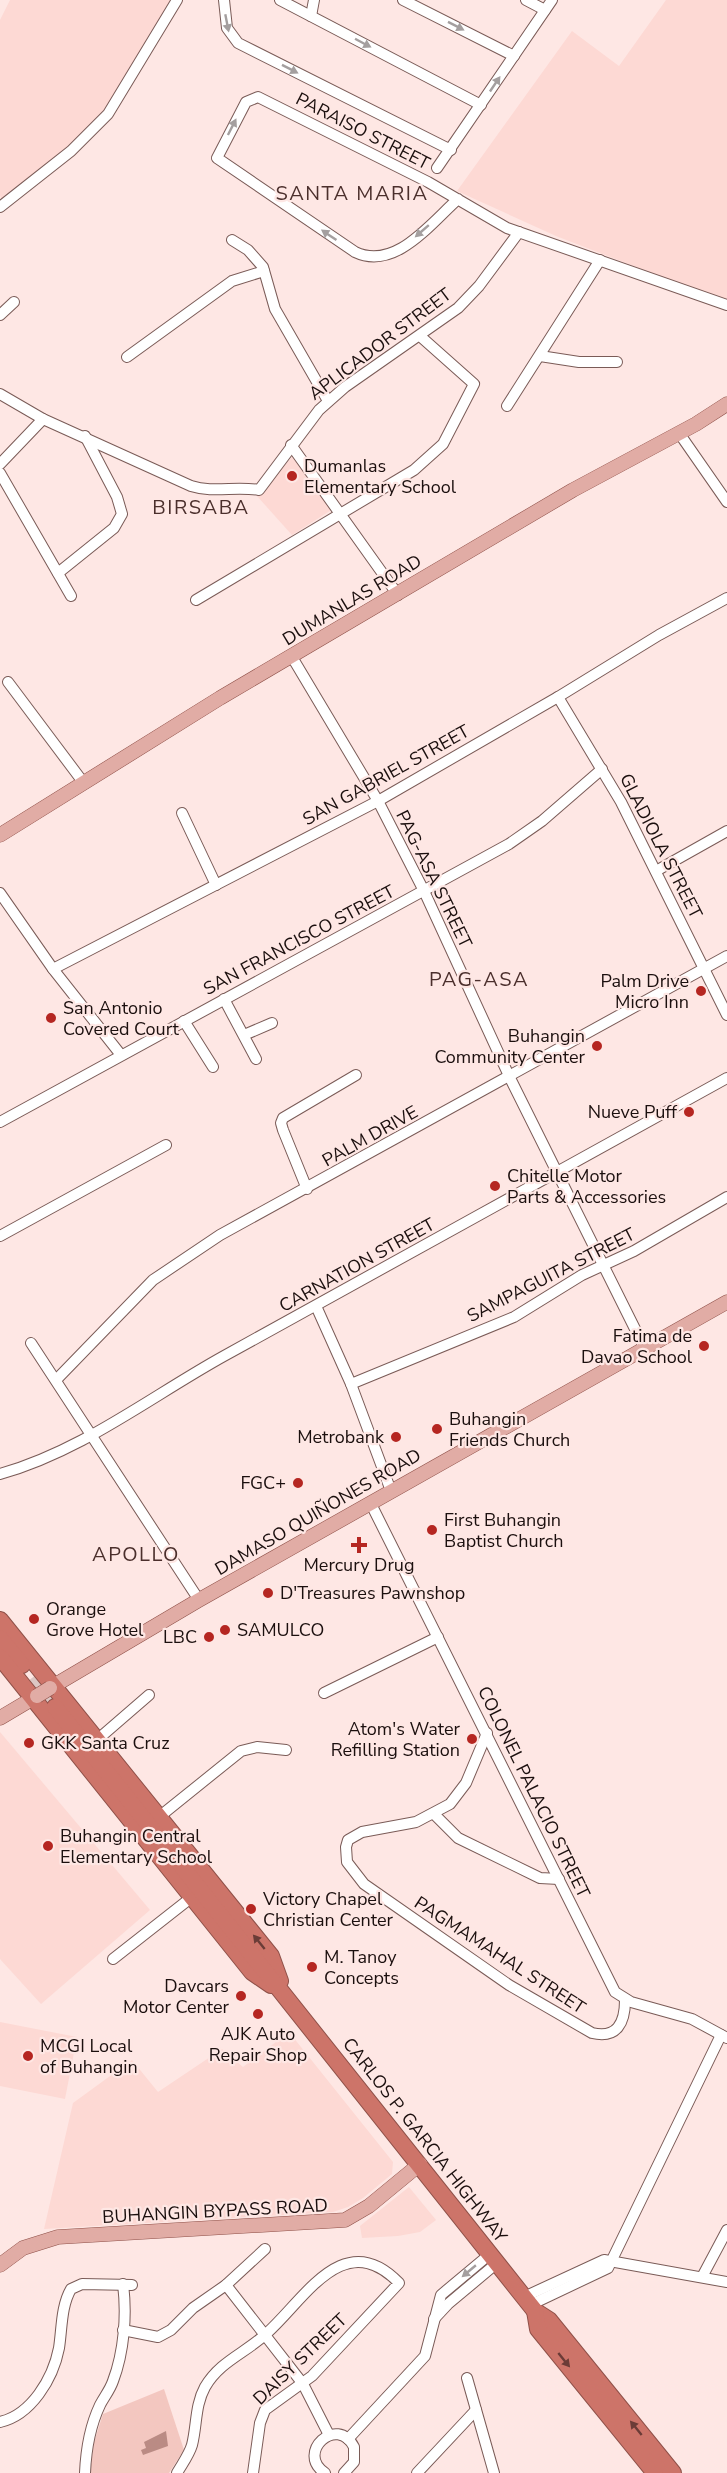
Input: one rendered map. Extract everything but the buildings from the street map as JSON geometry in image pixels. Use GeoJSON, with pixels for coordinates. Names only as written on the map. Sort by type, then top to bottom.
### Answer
{"type":"FeatureCollection","features":[{"type":"Feature","properties":{"kind":"highway","name":"CARLOS P. GARCIA HIGHWAY"},"geometry":{"type":"LineString","coordinates":[[0,1620],[271,1956],[284,1994]]}},
{"type":"Feature","properties":{"kind":"highway"},"geometry":{"type":"LineString","coordinates":[[0,1638],[32,1678]]}},
{"type":"Feature","properties":{"kind":"highway","name":"CARLOS P. GARCIA HIGHWAY"},"geometry":{"type":"LineString","coordinates":[[0,1657],[35,1697],[252,1972],[284,1994]]}},
{"type":"Feature","properties":{"kind":"highway","name":"CARLOS P. GARCIA HIGHWAY"},"geometry":{"type":"LineString","coordinates":[[55,1707],[529,2304],[549,2320],[673,2473]]}},
{"type":"Feature","properties":{"kind":"highway","name":"CARLOS P. GARCIA HIGHWAY"},"geometry":{"type":"LineString","coordinates":[[529,2304],[538,2329],[655,2473]]}},
{"type":"Feature","properties":{"kind":"main road","name":"DUMANLAS ROAD"},"geometry":{"type":"LineString","coordinates":[[0,835],[83,782],[573,490],[679,433],[727,404]]}},
{"type":"Feature","properties":{"kind":"main road","name":"DAMASO QUIÑONES ROAD"},"geometry":{"type":"LineString","coordinates":[[0,1718],[199,1600],[727,1302]]}},
{"type":"Feature","properties":{"kind":"main road","name":"BUHANGIN BYPASS ROAD"},"geometry":{"type":"LineString","coordinates":[[0,2265],[34,2242],[58,2237],[345,2220],[369,2206],[420,2164]]}},
{"type":"Feature","properties":{"kind":"street"},"geometry":{"type":"LineString","coordinates":[[0,207],[71,151],[108,114],[177,0]]}},
{"type":"Feature","properties":{"kind":"street"},"geometry":{"type":"LineString","coordinates":[[224,0],[227,28],[237,43],[451,150]]}},
{"type":"Feature","properties":{"kind":"street"},"geometry":{"type":"LineString","coordinates":[[280,0],[481,105]]}},
{"type":"Feature","properties":{"kind":"street"},"geometry":{"type":"LineString","coordinates":[[311,16],[314,0]]}},
{"type":"Feature","properties":{"kind":"street"},"geometry":{"type":"LineString","coordinates":[[403,0],[514,56]]}},
{"type":"Feature","properties":{"kind":"street"},"geometry":{"type":"LineString","coordinates":[[526,0],[546,10]]}},
{"type":"Feature","properties":{"kind":"street"},"geometry":{"type":"LineString","coordinates":[[437,168],[552,0]]}},
{"type":"Feature","properties":{"kind":"street","name":"PARAISO STREET"},"geometry":{"type":"LineString","coordinates":[[458,199],[399,250],[374,259],[355,252],[217,158],[246,102],[258,97],[458,199],[519,232],[727,305]]}},
{"type":"Feature","properties":{"kind":"street","name":"APLICADOR STREET"},"geometry":{"type":"LineString","coordinates":[[0,394],[43,419],[192,486],[209,490],[232,487],[259,490],[291,445],[328,401],[420,336],[466,300],[519,232]]}},
{"type":"Feature","properties":{"kind":"street"},"geometry":{"type":"LineString","coordinates":[[232,240],[248,250],[264,270],[275,309],[328,401]]}},
{"type":"Feature","properties":{"kind":"street"},"geometry":{"type":"LineString","coordinates":[[507,406],[600,260]]}},
{"type":"Feature","properties":{"kind":"street"},"geometry":{"type":"LineString","coordinates":[[127,357],[232,281],[264,270]]}},
{"type":"Feature","properties":{"kind":"street"},"geometry":{"type":"LineString","coordinates":[[1,312],[14,303]]}},
{"type":"Feature","properties":{"kind":"street"},"geometry":{"type":"LineString","coordinates":[[196,600],[414,470],[443,444],[474,384],[470,378],[420,336]]}},
{"type":"Feature","properties":{"kind":"street"},"geometry":{"type":"LineString","coordinates":[[540,356],[579,362],[617,362]]}},
{"type":"Feature","properties":{"kind":"street"},"geometry":{"type":"LineString","coordinates":[[0,464],[43,419]]}},
{"type":"Feature","properties":{"kind":"street"},"geometry":{"type":"LineString","coordinates":[[679,433],[727,502]]}},
{"type":"Feature","properties":{"kind":"street"},"geometry":{"type":"LineString","coordinates":[[58,573],[114,528],[122,514],[117,497],[85,436]]}},
{"type":"Feature","properties":{"kind":"street"},"geometry":{"type":"LineString","coordinates":[[291,445],[343,514],[398,595]]}},
{"type":"Feature","properties":{"kind":"street"},"geometry":{"type":"LineString","coordinates":[[0,473],[70,596]]}},
{"type":"Feature","properties":{"kind":"street","name":"SAN GABRIEL STREET"},"geometry":{"type":"LineString","coordinates":[[53,969],[378,801],[558,697],[659,635],[727,598]]}},
{"type":"Feature","properties":{"kind":"street","name":"PAG-ASA STREET"},"geometry":{"type":"LineString","coordinates":[[292,657],[378,801],[424,891],[510,1078],[645,1349]]}},
{"type":"Feature","properties":{"kind":"street"},"geometry":{"type":"LineString","coordinates":[[8,682],[83,782]]}},
{"type":"Feature","properties":{"kind":"street","name":"GLADIOLA STREET"},"geometry":{"type":"LineString","coordinates":[[558,697],[602,770],[656,871],[727,1015]]}},
{"type":"Feature","properties":{"kind":"street","name":"SAN FRANCISCO STREET"},"geometry":{"type":"LineString","coordinates":[[0,1122],[527,833],[602,770]]}},
{"type":"Feature","properties":{"kind":"street"},"geometry":{"type":"LineString","coordinates":[[182,813],[216,885]]}},
{"type":"Feature","properties":{"kind":"street"},"geometry":{"type":"LineString","coordinates":[[656,871],[727,831]]}},
{"type":"Feature","properties":{"kind":"street"},"geometry":{"type":"LineString","coordinates":[[0,893],[53,969],[121,1055]]}},
{"type":"Feature","properties":{"kind":"street","name":"PALM DRIVE"},"geometry":{"type":"LineString","coordinates":[[56,1380],[139,1293],[171,1266],[220,1235],[510,1078],[727,956]]}},
{"type":"Feature","properties":{"kind":"street"},"geometry":{"type":"LineString","coordinates":[[224,999],[256,1059]]}},
{"type":"Feature","properties":{"kind":"street"},"geometry":{"type":"LineString","coordinates":[[184,1021],[213,1067]]}},
{"type":"Feature","properties":{"kind":"street"},"geometry":{"type":"LineString","coordinates":[[244,1035],[273,1023]]}},
{"type":"Feature","properties":{"kind":"street"},"geometry":{"type":"LineString","coordinates":[[307,1189],[281,1123],[284,1118],[356,1075]]}},
{"type":"Feature","properties":{"kind":"street","name":"CARNATION STREET"},"geometry":{"type":"LineString","coordinates":[[0,1474],[41,1462],[92,1435],[192,1374],[727,1078]]}},
{"type":"Feature","properties":{"kind":"street"},"geometry":{"type":"LineString","coordinates":[[0,1236],[166,1145]]}},
{"type":"Feature","properties":{"kind":"street","name":"SAMPAGUITA STREET"},"geometry":{"type":"LineString","coordinates":[[351,1384],[499,1324],[727,1197]]}},
{"type":"Feature","properties":{"kind":"street"},"geometry":{"type":"LineString","coordinates":[[316,1306],[351,1384],[391,1491]]}},
{"type":"Feature","properties":{"kind":"street"},"geometry":{"type":"LineString","coordinates":[[32,1343],[199,1600]]}},
{"type":"Feature","properties":{"kind":"street","name":"COLONEL PALACIO STREET"},"geometry":{"type":"LineString","coordinates":[[371,1504],[615,1992],[625,2000]]}},
{"type":"Feature","properties":{"kind":"street"},"geometry":{"type":"LineString","coordinates":[[324,1693],[438,1637]]}},
{"type":"Feature","properties":{"kind":"street"},"geometry":{"type":"LineString","coordinates":[[97,1740],[149,1695]]}},
{"type":"Feature","properties":{"kind":"street","name":"PAGMAMAHAL STREET"},"geometry":{"type":"LineString","coordinates":[[487,1733],[458,1795],[434,1814],[416,1822],[355,1835],[346,1847],[347,1862],[364,1884],[461,1952],[528,1996],[592,2033],[601,2035],[616,2030],[624,2019],[625,2000]]}},
{"type":"Feature","properties":{"kind":"street"},"geometry":{"type":"LineString","coordinates":[[159,1817],[241,1751],[257,1748],[286,1750]]}},
{"type":"Feature","properties":{"kind":"street"},"geometry":{"type":"LineString","coordinates":[[434,1814],[458,1838],[540,1878],[559,1879]]}},
{"type":"Feature","properties":{"kind":"street"},"geometry":{"type":"LineString","coordinates":[[113,1959],[192,1897]]}},
{"type":"Feature","properties":{"kind":"street"},"geometry":{"type":"LineString","coordinates":[[611,2260],[724,2037],[681,2015],[625,2000]]}},
{"type":"Feature","properties":{"kind":"street"},"geometry":{"type":"LineString","coordinates":[[702,2277],[727,2230]]}},
{"type":"Feature","properties":{"kind":"street"},"geometry":{"type":"LineString","coordinates":[[123,2330],[158,2337],[171,2330],[193,2308],[226,2285],[265,2249]]}},
{"type":"Feature","properties":{"kind":"street"},"geometry":{"type":"LineString","coordinates":[[348,2439],[424,2356],[434,2319],[456,2289],[493,2258]]}},
{"type":"Feature","properties":{"kind":"street"},"geometry":{"type":"LineString","coordinates":[[529,2304],[604,2260],[727,2282]]}},
{"type":"Feature","properties":{"kind":"street","name":"DAISY STREET"},"geometry":{"type":"LineString","coordinates":[[253,2473],[262,2416],[265,2410],[303,2384],[399,2283],[379,2266],[359,2263],[337,2266],[323,2275],[266,2334]]}},
{"type":"Feature","properties":{"kind":"street"},"geometry":{"type":"LineString","coordinates":[[0,2422],[25,2411],[51,2372],[56,2359],[65,2304],[71,2289],[82,2284],[127,2285],[123,2330],[113,2383],[101,2403],[92,2429],[85,2473]]}},
{"type":"Feature","properties":{"kind":"street"},"geometry":{"type":"LineString","coordinates":[[226,2285],[303,2384],[329,2434]]}},
{"type":"Feature","properties":{"kind":"street"},"geometry":{"type":"LineString","coordinates":[[177,2473],[192,2445],[200,2396],[214,2372],[266,2334]]}},
{"type":"Feature","properties":{"kind":"street"},"geometry":{"type":"LineString","coordinates":[[467,2378],[494,2473]]}},
{"type":"Feature","properties":{"kind":"street"},"geometry":{"type":"LineString","coordinates":[[417,2473],[428,2468],[476,2410]]}},
{"type":"Feature","properties":{"kind":"street"},"geometry":{"type":"LineString","coordinates":[[325,2473],[315,2461],[314,2450],[320,2440],[329,2434],[337,2434],[348,2439],[355,2452],[351,2471]]}},
{"type":"Feature","properties":{"kind":"shaded area"},"geometry":{"type":"Polygon","coordinates":[[[10,0],[170,0],[166,12],[110,103],[92,125],[50,164],[2,199],[0,196],[0,20],[10,0]]]}},
{"type":"Feature","properties":{"kind":"shaded area"},"geometry":{"type":"Polygon","coordinates":[[[666,0],[727,0],[727,302],[556,236],[457,191],[572,31],[619,66],[666,0]]]}},
{"type":"Feature","properties":{"kind":"shaded area","name":"Dumanlas Elementary School"},"geometry":{"type":"Polygon","coordinates":[[[293,456],[333,509],[292,535],[257,496],[293,456]]]}},
{"type":"Feature","properties":{"kind":"shaded area","name":"Buhangin Central Elementary School"},"geometry":{"type":"Polygon","coordinates":[[[0,1732],[150,1910],[41,2004],[0,1959],[0,1732]]]}},
{"type":"Feature","properties":{"kind":"shaded area"},"geometry":{"type":"Polygon","coordinates":[[[0,2022],[77,2037],[65,2099],[0,2086],[0,2022]]]}},
{"type":"Feature","properties":{"kind":"shaded area"},"geometry":{"type":"Polygon","coordinates":[[[289,2032],[393,2162],[392,2174],[363,2198],[348,2207],[333,2212],[44,2229],[73,2103],[132,2060],[158,2092],[222,2049],[243,2067],[289,2032]]]}},
{"type":"Feature","properties":{"kind":"shaded area"},"geometry":{"type":"Polygon","coordinates":[[[409,2187],[436,2220],[420,2232],[362,2238],[360,2226],[409,2187]]]}},
{"type":"Feature","properties":{"kind":"shaded area"},"geometry":{"type":"Polygon","coordinates":[[[164,2389],[184,2450],[169,2473],[90,2473],[94,2442],[103,2414],[164,2389]]]}},
{"type":"Feature","properties":{"kind":"shaded area"},"geometry":{"type":"Polygon","coordinates":[[[166,2431],[168,2446],[143,2455],[141,2450],[146,2448],[144,2442],[166,2431]]]}},
{"type":"Feature","properties":{"kind":"tunnel"},"geometry":{"type":"LineString","coordinates":[[32,1678],[55,1707]]}},
{"type":"Feature","properties":{"kind":"place","name":"Dumanlas Elementary School"},"geometry":{"type":"Point","coordinates":[292,476]}},
{"type":"Feature","properties":{"kind":"place","name":"Palm Drive Micro Inn"},"geometry":{"type":"Point","coordinates":[701,991]}},
{"type":"Feature","properties":{"kind":"place","name":"San Antonio Covered Court"},"geometry":{"type":"Point","coordinates":[51,1018]}},
{"type":"Feature","properties":{"kind":"place","name":"Buhangin Community Center"},"geometry":{"type":"Point","coordinates":[597,1046]}},
{"type":"Feature","properties":{"kind":"place","name":"Nueve Puff"},"geometry":{"type":"Point","coordinates":[689,1112]}},
{"type":"Feature","properties":{"kind":"place","name":"Chitelle Motor Parts & Accessories"},"geometry":{"type":"Point","coordinates":[495,1186]}},
{"type":"Feature","properties":{"kind":"place","name":"Fatima de Davao School"},"geometry":{"type":"Point","coordinates":[704,1346]}},
{"type":"Feature","properties":{"kind":"place","name":"Buhangin Friends Church"},"geometry":{"type":"Point","coordinates":[437,1429]}},
{"type":"Feature","properties":{"kind":"place","name":"Metrobank"},"geometry":{"type":"Point","coordinates":[396,1437]}},
{"type":"Feature","properties":{"kind":"place","name":"FGC+"},"geometry":{"type":"Point","coordinates":[298,1483]}},
{"type":"Feature","properties":{"kind":"place","name":"First Buhangin Baptist Church"},"geometry":{"type":"Point","coordinates":[432,1530]}},
{"type":"Feature","properties":{"kind":"place","name":"Mercury Drug"},"geometry":{"type":"Point","coordinates":[359,1545]}},
{"type":"Feature","properties":{"kind":"place","name":"D'Treasures Pawnshop"},"geometry":{"type":"Point","coordinates":[268,1593]}},
{"type":"Feature","properties":{"kind":"place","name":"Orange Grove Hotel"},"geometry":{"type":"Point","coordinates":[34,1619]}},
{"type":"Feature","properties":{"kind":"place","name":"SAMULCO"},"geometry":{"type":"Point","coordinates":[225,1630]}},
{"type":"Feature","properties":{"kind":"place","name":"LBC"},"geometry":{"type":"Point","coordinates":[209,1637]}},
{"type":"Feature","properties":{"kind":"place","name":"Atom's Water Refilling Station"},"geometry":{"type":"Point","coordinates":[472,1739]}},
{"type":"Feature","properties":{"kind":"place","name":"GKK Santa Cruz"},"geometry":{"type":"Point","coordinates":[29,1743]}},
{"type":"Feature","properties":{"kind":"place","name":"Buhangin Central Elementary School"},"geometry":{"type":"Point","coordinates":[48,1846]}},
{"type":"Feature","properties":{"kind":"place","name":"Victory Chapel Christian Center"},"geometry":{"type":"Point","coordinates":[251,1909]}},
{"type":"Feature","properties":{"kind":"place","name":"M. Tanoy Concepts"},"geometry":{"type":"Point","coordinates":[312,1967]}},
{"type":"Feature","properties":{"kind":"place","name":"Davcars Motor Center"},"geometry":{"type":"Point","coordinates":[241,1996]}},
{"type":"Feature","properties":{"kind":"place","name":"AJK Auto Repair Shop"},"geometry":{"type":"Point","coordinates":[258,2014]}},
{"type":"Feature","properties":{"kind":"place","name":"MCGI Local of Buhangin"},"geometry":{"type":"Point","coordinates":[28,2056]}},
{"type":"Feature","properties":{"kind":"district","name":"SANTA MARIA"},"geometry":{"type":"Point","coordinates":[352,193]}},
{"type":"Feature","properties":{"kind":"district","name":"BIRSABA"},"geometry":{"type":"Point","coordinates":[201,507]}},
{"type":"Feature","properties":{"kind":"district","name":"PAG-ASA"},"geometry":{"type":"Point","coordinates":[479,979]}},
{"type":"Feature","properties":{"kind":"district","name":"APOLLO"},"geometry":{"type":"Point","coordinates":[136,1554]}}]}
